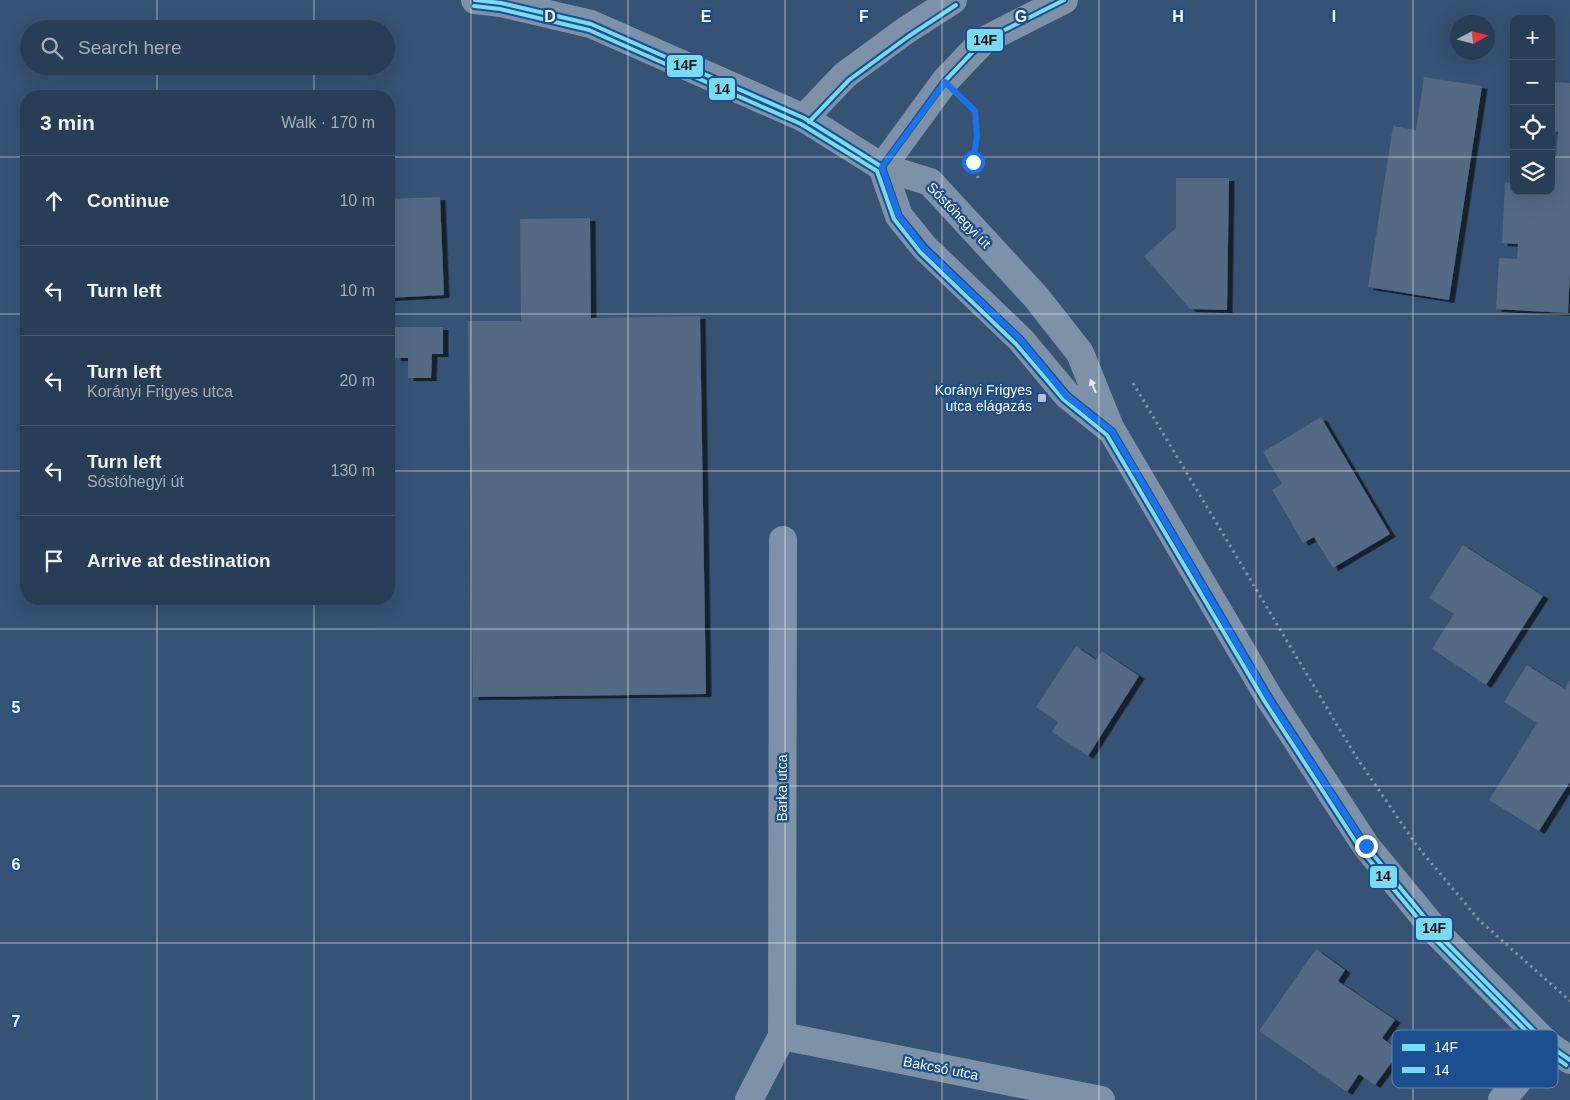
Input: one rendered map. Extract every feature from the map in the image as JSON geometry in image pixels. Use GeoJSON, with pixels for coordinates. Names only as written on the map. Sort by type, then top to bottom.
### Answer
{"type":"FeatureCollection","features":[{"type":"Feature","properties":{"kind":"street"},"geometry":{"type":"LineString","coordinates":[[475,0],[501,3],[591,24],[804,118],[882,167],[945,82],[983,41],[1064,0]]}},
{"type":"Feature","properties":{"kind":"street"},"geometry":{"type":"LineString","coordinates":[[804,118],[845,75],[905,31],[954,0]]}},
{"type":"Feature","properties":{"kind":"street","name":"Sóstóhegyi út"},"geometry":{"type":"LineString","coordinates":[[882,167],[899,216],[924,248],[1021,340],[1066,396],[1112,431]]}},
{"type":"Feature","properties":{"kind":"street","name":"Sóstóhegyi út"},"geometry":{"type":"LineString","coordinates":[[882,167],[930,182],[1036,297],[1080,353],[1112,431],[1270,700],[1366,846],[1440,936],[1533,1030]]}},
{"type":"Feature","properties":{"kind":"street","name":"Barka utca"},"geometry":{"type":"LineString","coordinates":[[782,1036],[783,540]]}},
{"type":"Feature","properties":{"kind":"street"},"geometry":{"type":"LineString","coordinates":[[749,1100],[782,1036]]}},
{"type":"Feature","properties":{"kind":"street","name":"Bakcsó utca"},"geometry":{"type":"LineString","coordinates":[[782,1036],[1101,1100]]}},
{"type":"Feature","properties":{"kind":"street","name":"Sóstóhegyi út"},"geometry":{"type":"LineString","coordinates":[[1558,1052],[1570,1060]]}},
{"type":"Feature","properties":{"kind":"street"},"geometry":{"type":"LineString","coordinates":[[1502,1100],[1512,1088]]}},
{"type":"Feature","properties":{"kind":"path"},"geometry":{"type":"LineString","coordinates":[[945,82],[975,111],[977,136],[973,162],[982,186]]}},
{"type":"Feature","properties":{"kind":"path"},"geometry":{"type":"LineString","coordinates":[[1128,376],[1355,755],[1417,846],[1479,920],[1570,1002]]}},
{"type":"Feature","properties":{"kind":"building"},"geometry":{"type":"Polygon","coordinates":[[[1424,77],[1482,86],[1449,300],[1368,287],[1393,126],[1416,130],[1424,77]]]}},
{"type":"Feature","properties":{"kind":"building"},"geometry":{"type":"Polygon","coordinates":[[[1555,82],[1570,83],[1570,271],[1568,313],[1496,309],[1499,258],[1517,259],[1518,244],[1502,243],[1505,182],[1510,183],[1510,195],[1555,195],[1555,157],[1558,132],[1555,132],[1555,82]]]}},
{"type":"Feature","properties":{"kind":"building"},"geometry":{"type":"Polygon","coordinates":[[[1176,178],[1229,178],[1227,310],[1190,309],[1144,256],[1176,228],[1176,178]]]}},
{"type":"Feature","properties":{"kind":"building"},"geometry":{"type":"Polygon","coordinates":[[[440,197],[444,295],[395,298],[395,199],[440,197]]]}},
{"type":"Feature","properties":{"kind":"building"},"geometry":{"type":"Polygon","coordinates":[[[590,218],[591,318],[700,316],[706,694],[473,697],[468,321],[521,321],[520,219],[590,218]]]}},
{"type":"Feature","properties":{"kind":"building"},"geometry":{"type":"Polygon","coordinates":[[[395,327],[443,327],[443,354],[432,354],[431,378],[408,378],[408,358],[395,358],[395,327]]]}},
{"type":"Feature","properties":{"kind":"building"},"geometry":{"type":"Polygon","coordinates":[[[1321,417],[1390,534],[1333,568],[1314,537],[1303,543],[1272,490],[1282,484],[1263,452],[1321,417]]]}},
{"type":"Feature","properties":{"kind":"building"},"geometry":{"type":"Polygon","coordinates":[[[1463,545],[1543,596],[1486,685],[1432,649],[1454,614],[1429,598],[1463,545]]]}},
{"type":"Feature","properties":{"kind":"building"},"geometry":{"type":"Polygon","coordinates":[[[1076,646],[1096,660],[1102,651],[1139,676],[1088,756],[1052,732],[1058,722],[1036,707],[1076,646]]]}},
{"type":"Feature","properties":{"kind":"building"},"geometry":{"type":"Polygon","coordinates":[[[1527,665],[1565,689],[1570,680],[1570,782],[1539,831],[1489,800],[1537,723],[1504,702],[1527,665]]]}},
{"type":"Feature","properties":{"kind":"building"},"geometry":{"type":"Polygon","coordinates":[[[1316,949],[1345,970],[1338,981],[1395,1020],[1382,1038],[1392,1045],[1392,1062],[1375,1085],[1359,1074],[1347,1092],[1259,1031],[1316,949]]]}},
{"type":"Feature","properties":{"kind":"transit line","name":"14F"},"geometry":{"type":"LineString","coordinates":[[475,0],[501,3],[591,24],[804,118],[882,167]]}},
{"type":"Feature","properties":{"kind":"transit line","name":"14F"},"geometry":{"type":"LineString","coordinates":[[882,167],[945,81],[983,41],[1064,0]]}},
{"type":"Feature","properties":{"kind":"transit line","name":"14"},"geometry":{"type":"LineString","coordinates":[[809,122],[849,80],[909,36],[956,5]]}},
{"type":"Feature","properties":{"kind":"transit line","name":"14"},"geometry":{"type":"LineString","coordinates":[[474,6],[500,9],[589,30],[801,124],[877,171],[894,219],[920,252],[1016,344],[1063,399],[1107,435],[1265,702],[1361,850],[1436,940],[1525,1030]]}},
{"type":"Feature","properties":{"kind":"transit line","name":"14F"},"geometry":{"type":"LineString","coordinates":[[882,167],[899,216],[925,248],[1021,340],[1067,395],[1112,431],[1270,699],[1366,846],[1440,936],[1533,1030]]}},
{"type":"Feature","properties":{"kind":"transit line","name":"14F"},"geometry":{"type":"LineString","coordinates":[[1558,1052],[1570,1060]]}},
{"type":"Feature","properties":{"kind":"transit line","name":"14"},"geometry":{"type":"LineString","coordinates":[[1558,1059],[1566,1065]]}},
{"type":"Feature","properties":{"kind":"place","name":"Korányi Frigyes utca elágazás"},"geometry":{"type":"Point","coordinates":[1042,398]}},
{"type":"Feature","properties":{"kind":"route"},"geometry":{"type":"LineString","coordinates":[[973,162],[977,136],[975,111],[945,82],[882,167],[899,216],[924,248],[1021,340],[1066,396],[1112,431],[1270,700],[1366,846]]}}]}
